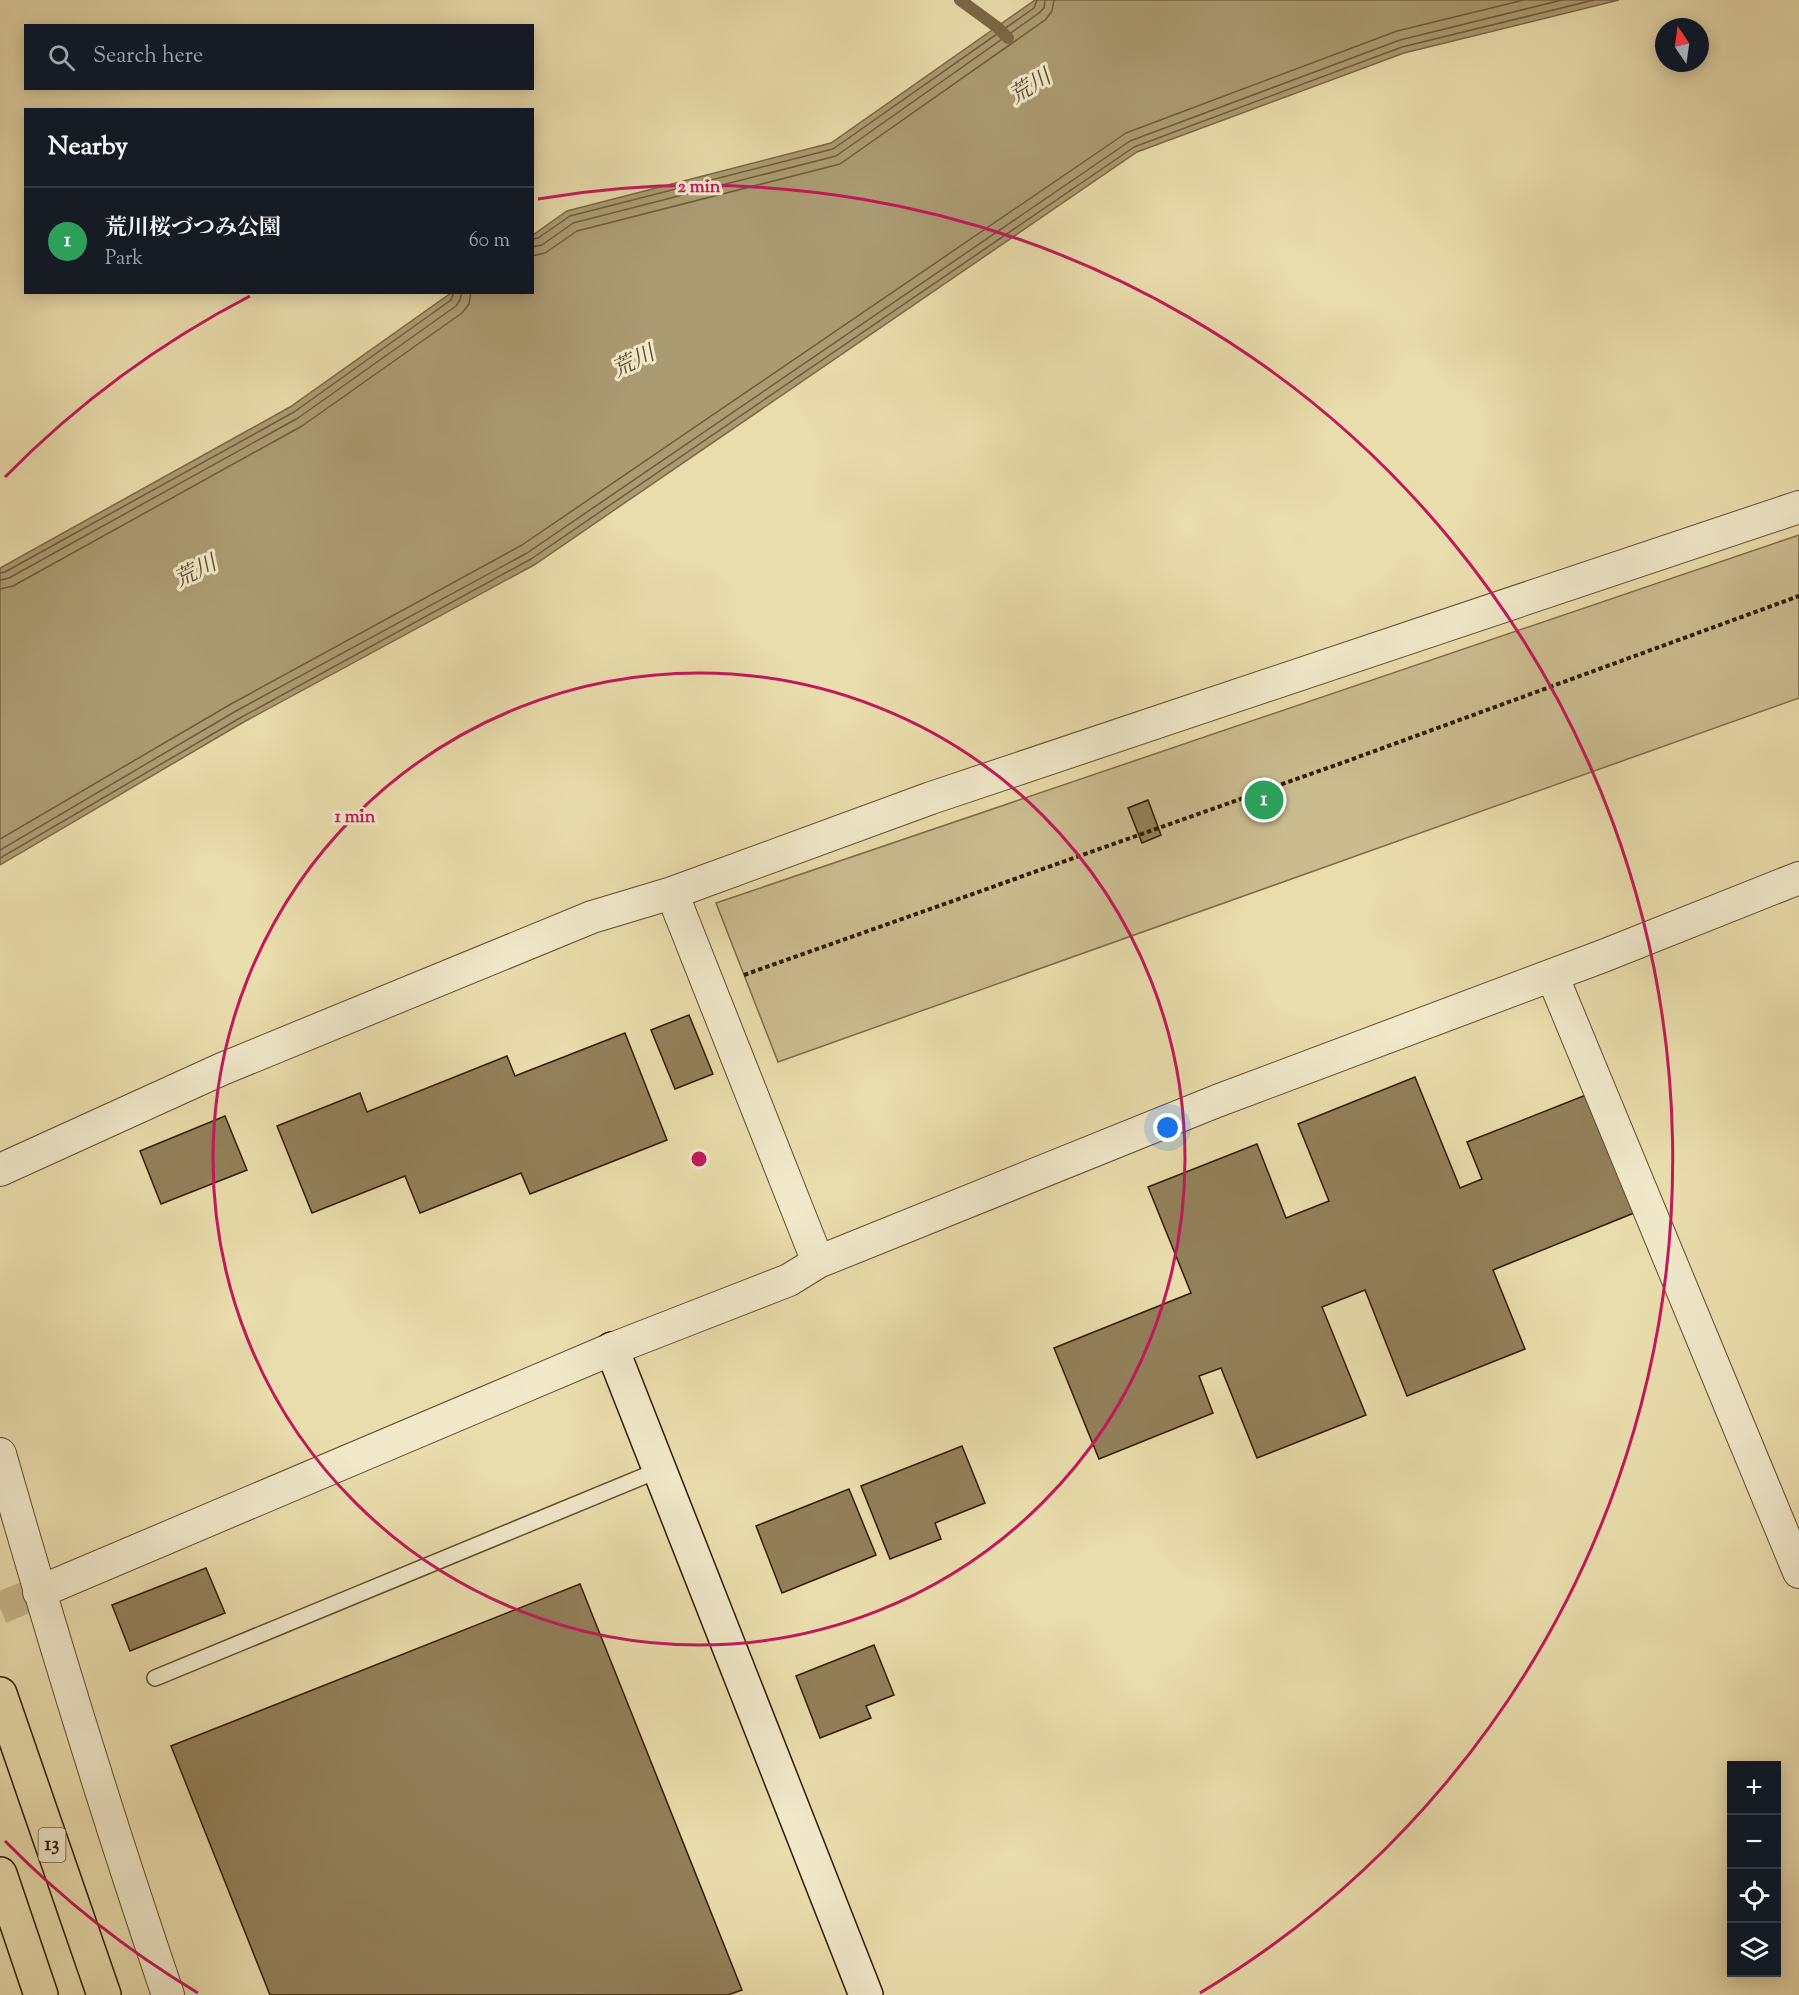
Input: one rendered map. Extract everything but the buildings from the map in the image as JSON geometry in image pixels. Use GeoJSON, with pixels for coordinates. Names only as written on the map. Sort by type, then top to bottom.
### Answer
{"type":"FeatureCollection","features":[{"type":"Feature","properties":{"kind":"highway","name":"13"},"geometry":{"type":"LineString","coordinates":[[0,1694],[104,1995]]}},
{"type":"Feature","properties":{"kind":"highway"},"geometry":{"type":"LineString","coordinates":[[0,1874],[41,1995]]}},
{"type":"Feature","properties":{"kind":"street"},"geometry":{"type":"LineString","coordinates":[[0,1170],[233,1065],[592,917],[672,893],[931,798],[1799,507]]}},
{"type":"Feature","properties":{"kind":"street"},"geometry":{"type":"LineString","coordinates":[[39,1592],[612,1349],[789,1280],[818,1262],[1217,1101],[1552,975],[1799,878]]}},
{"type":"Feature","properties":{"kind":"street"},"geometry":{"type":"LineString","coordinates":[[672,893],[818,1262]]}},
{"type":"Feature","properties":{"kind":"street"},"geometry":{"type":"LineString","coordinates":[[1552,975],[1799,1572]]}},
{"type":"Feature","properties":{"kind":"street"},"geometry":{"type":"LineString","coordinates":[[612,1349],[866,1995]]}},
{"type":"Feature","properties":{"kind":"street"},"geometry":{"type":"LineString","coordinates":[[0,1454],[39,1592],[168,1995]]}},
{"type":"Feature","properties":{"kind":"lane"},"geometry":{"type":"LineString","coordinates":[[155,1678],[659,1470]]}},
{"type":"Feature","properties":{"kind":"path"},"geometry":{"type":"LineString","coordinates":[[710,987],[1339,764],[1799,596]]}},
{"type":"Feature","properties":{"kind":"shaded area"},"geometry":{"type":"Polygon","coordinates":[[[1799,535],[1799,698],[778,1062],[716,903],[1799,535]]]}},
{"type":"Feature","properties":{"kind":"water","name":"荒川"},"geometry":{"type":"Polygon","coordinates":[[[1035,0],[1619,0],[1404,53],[1137,152],[534,565],[242,723],[0,865],[0,568],[290,407],[450,294],[534,294],[534,234],[567,211],[831,143],[1035,0]]]}},
{"type":"Feature","properties":{"kind":"waterway"},"geometry":{"type":"LineString","coordinates":[[960,0],[1008,38]]}},
{"type":"Feature","properties":{"kind":"tunnel"},"geometry":{"type":"LineString","coordinates":[[0,1608],[39,1592]]}},
{"type":"Feature","properties":{"kind":"place","name":"荒川桜づつみ公園"},"geometry":{"type":"Point","coordinates":[1264,800]}}]}
